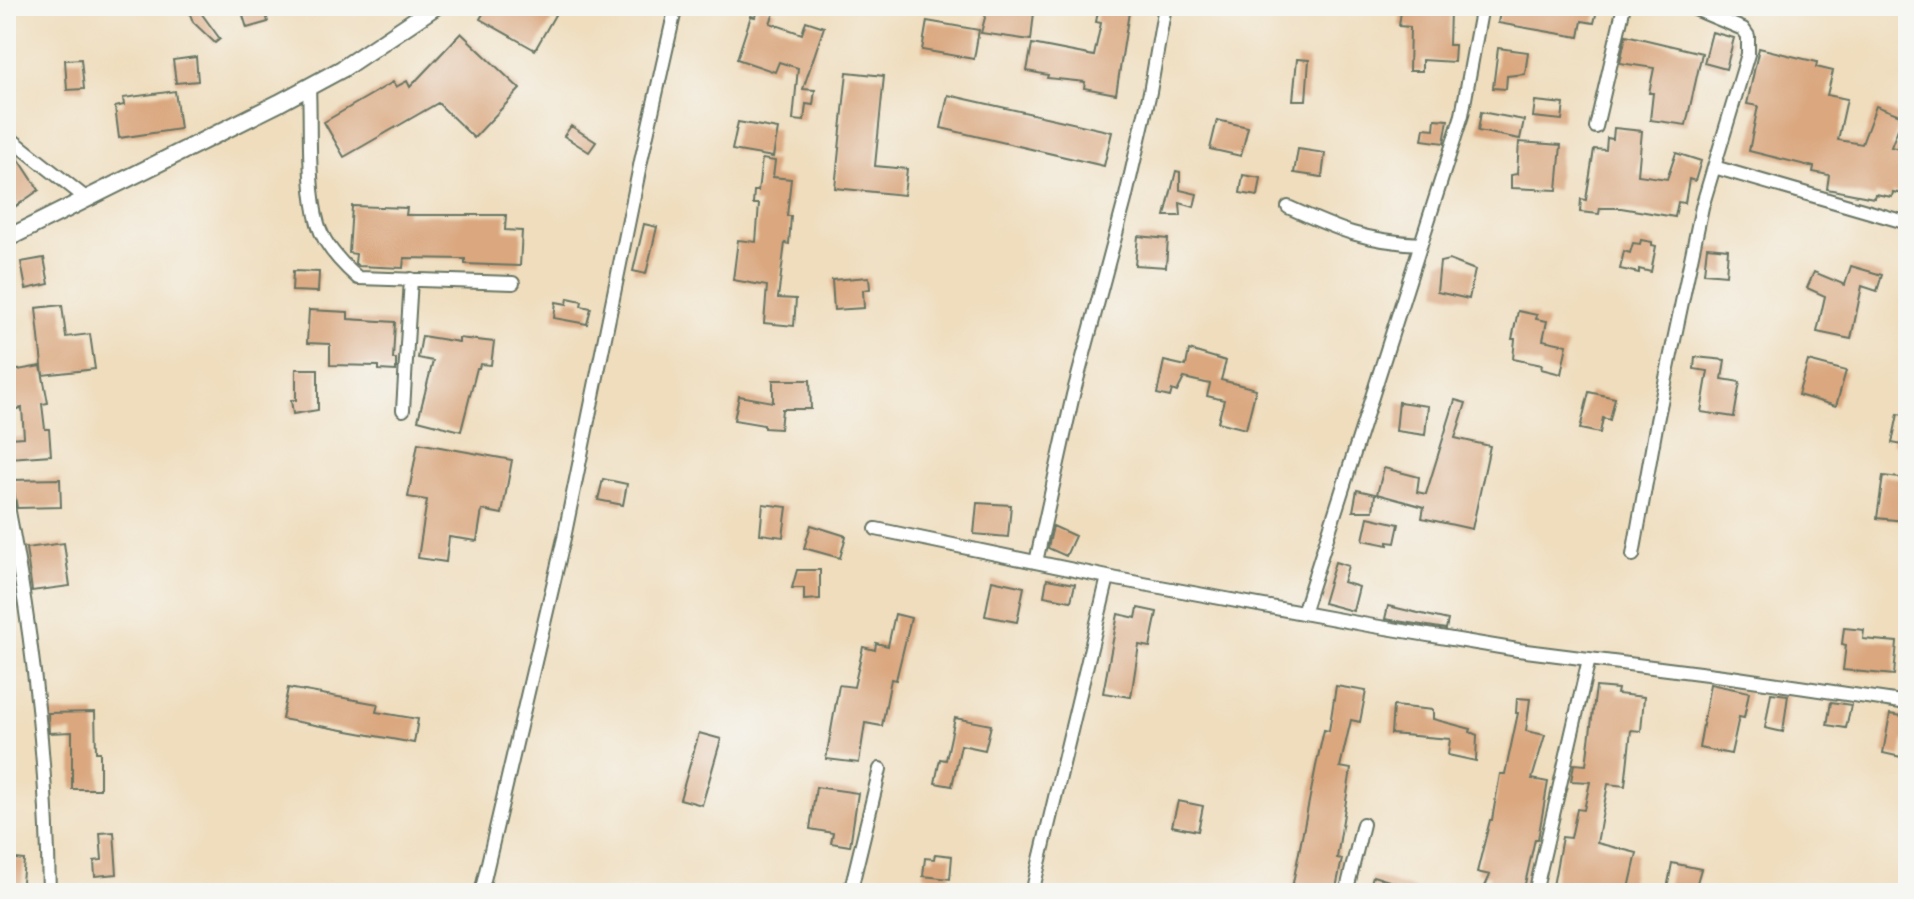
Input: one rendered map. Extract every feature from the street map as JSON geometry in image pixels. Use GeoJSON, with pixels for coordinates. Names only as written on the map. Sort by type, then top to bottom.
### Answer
{"type":"FeatureCollection","features":[{"type":"Feature","properties":{"kind":"street"},"geometry":{"type":"LineString","coordinates":[[6,239],[309,87],[394,36],[436,6]]}},
{"type":"Feature","properties":{"kind":"street"},"geometry":{"type":"LineString","coordinates":[[481,893],[568,522],[641,161],[676,6]]}},
{"type":"Feature","properties":{"kind":"street"},"geometry":{"type":"LineString","coordinates":[[1036,562],[1073,395],[1150,92],[1165,6]]}},
{"type":"Feature","properties":{"kind":"street"},"geometry":{"type":"LineString","coordinates":[[1303,613],[1462,115],[1482,6]]}},
{"type":"Feature","properties":{"kind":"street"},"geometry":{"type":"LineString","coordinates":[[1596,127],[1624,6]]}},
{"type":"Feature","properties":{"kind":"street"},"geometry":{"type":"LineString","coordinates":[[1633,555],[1666,375],[1702,207],[1749,45],[1743,29],[1714,10],[1688,6]]}},
{"type":"Feature","properties":{"kind":"street"},"geometry":{"type":"LineString","coordinates":[[309,87],[313,192],[318,226],[341,264],[358,278],[513,283]]}},
{"type":"Feature","properties":{"kind":"street"},"geometry":{"type":"LineString","coordinates":[[6,135],[87,199]]}},
{"type":"Feature","properties":{"kind":"street"},"geometry":{"type":"LineString","coordinates":[[1714,167],[1908,223]]}},
{"type":"Feature","properties":{"kind":"street"},"geometry":{"type":"LineString","coordinates":[[1288,207],[1346,233],[1383,242],[1421,244]]}},
{"type":"Feature","properties":{"kind":"street"},"geometry":{"type":"LineString","coordinates":[[403,410],[411,279]]}},
{"type":"Feature","properties":{"kind":"street"},"geometry":{"type":"LineString","coordinates":[[6,496],[27,610],[38,704],[49,893]]}},
{"type":"Feature","properties":{"kind":"street"},"geometry":{"type":"LineString","coordinates":[[876,529],[1108,577],[1518,650],[1908,700]]}},
{"type":"Feature","properties":{"kind":"street"},"geometry":{"type":"LineString","coordinates":[[1032,893],[1108,577]]}},
{"type":"Feature","properties":{"kind":"street"},"geometry":{"type":"LineString","coordinates":[[1535,893],[1589,659]]}},
{"type":"Feature","properties":{"kind":"street"},"geometry":{"type":"LineString","coordinates":[[850,893],[880,769]]}},
{"type":"Feature","properties":{"kind":"street"},"geometry":{"type":"LineString","coordinates":[[1346,893],[1363,824]]}},
{"type":"Feature","properties":{"kind":"building"},"geometry":{"type":"Polygon","coordinates":[[[187,6],[196,6],[220,39],[215,43],[193,22],[187,6]]]}},
{"type":"Feature","properties":{"kind":"building"},"geometry":{"type":"Polygon","coordinates":[[[240,6],[264,6],[268,22],[247,28],[240,6]]]}},
{"type":"Feature","properties":{"kind":"building"},"geometry":{"type":"Polygon","coordinates":[[[488,6],[560,6],[535,50],[480,19],[488,6]]]}},
{"type":"Feature","properties":{"kind":"building"},"geometry":{"type":"Polygon","coordinates":[[[759,6],[775,11],[770,23],[802,34],[806,21],[824,27],[803,89],[815,90],[813,105],[806,104],[804,121],[793,120],[798,68],[779,62],[775,72],[737,59],[751,16],[755,17],[759,6]]]}},
{"type":"Feature","properties":{"kind":"building"},"geometry":{"type":"Polygon","coordinates":[[[988,6],[1019,6],[1019,9],[1034,12],[1031,40],[981,33],[988,6]]]}},
{"type":"Feature","properties":{"kind":"building"},"geometry":{"type":"Polygon","coordinates":[[[1099,6],[1130,6],[1116,94],[1084,88],[1085,82],[1047,78],[1048,75],[1027,71],[1032,44],[1094,56],[1101,23],[1096,22],[1099,6]]]}},
{"type":"Feature","properties":{"kind":"building"},"geometry":{"type":"Polygon","coordinates":[[[1501,6],[1598,6],[1594,23],[1582,21],[1579,37],[1498,23],[1501,6]]]}},
{"type":"Feature","properties":{"kind":"building"},"geometry":{"type":"Polygon","coordinates":[[[1411,8],[1450,9],[1449,45],[1455,45],[1454,62],[1422,60],[1422,71],[1409,71],[1410,27],[1399,26],[1401,11],[1411,12],[1411,8]]]}},
{"type":"Feature","properties":{"kind":"building"},"geometry":{"type":"Polygon","coordinates":[[[927,21],[979,30],[974,59],[922,50],[927,21]]]}},
{"type":"Feature","properties":{"kind":"building"},"geometry":{"type":"Polygon","coordinates":[[[1712,32],[1734,38],[1726,69],[1704,63],[1712,32]]]}},
{"type":"Feature","properties":{"kind":"building"},"geometry":{"type":"Polygon","coordinates":[[[461,33],[520,89],[474,138],[438,103],[344,157],[324,122],[393,82],[396,87],[407,81],[410,87],[461,33]]]}},
{"type":"Feature","properties":{"kind":"building"},"geometry":{"type":"Polygon","coordinates":[[[1626,35],[1702,53],[1686,125],[1650,120],[1653,93],[1649,93],[1654,68],[1620,63],[1626,35]]]}},
{"type":"Feature","properties":{"kind":"building"},"geometry":{"type":"Polygon","coordinates":[[[1498,48],[1528,52],[1525,74],[1507,76],[1506,89],[1493,88],[1498,48]]]}},
{"type":"Feature","properties":{"kind":"building"},"geometry":{"type":"Polygon","coordinates":[[[1759,48],[1817,62],[1816,67],[1833,71],[1827,95],[1847,99],[1838,140],[1862,144],[1876,106],[1903,116],[1891,147],[1908,151],[1908,195],[1893,192],[1892,197],[1875,194],[1874,198],[1827,189],[1829,175],[1813,172],[1814,167],[1749,151],[1758,106],[1747,104],[1759,48]]]}},
{"type":"Feature","properties":{"kind":"building"},"geometry":{"type":"Polygon","coordinates":[[[196,57],[198,81],[176,83],[173,60],[196,57]]]}},
{"type":"Feature","properties":{"kind":"building"},"geometry":{"type":"Polygon","coordinates":[[[81,59],[84,89],[67,90],[65,60],[81,59]]]}},
{"type":"Feature","properties":{"kind":"building"},"geometry":{"type":"Polygon","coordinates":[[[1297,59],[1309,60],[1306,100],[1293,100],[1297,59]]]}},
{"type":"Feature","properties":{"kind":"building"},"geometry":{"type":"Polygon","coordinates":[[[847,72],[884,76],[875,166],[907,169],[904,195],[835,188],[847,72]]]}},
{"type":"Feature","properties":{"kind":"building"},"geometry":{"type":"Polygon","coordinates":[[[175,91],[180,129],[119,138],[115,107],[124,105],[123,98],[175,91]]]}},
{"type":"Feature","properties":{"kind":"building"},"geometry":{"type":"Polygon","coordinates":[[[948,95],[1112,132],[1104,166],[941,128],[948,95]]]}},
{"type":"Feature","properties":{"kind":"building"},"geometry":{"type":"Polygon","coordinates":[[[1535,101],[1564,104],[1562,120],[1533,117],[1535,101]]]}},
{"type":"Feature","properties":{"kind":"building"},"geometry":{"type":"Polygon","coordinates":[[[1481,112],[1524,120],[1520,139],[1478,131],[1481,112]]]}},
{"type":"Feature","properties":{"kind":"building"},"geometry":{"type":"Polygon","coordinates":[[[1435,119],[1448,120],[1444,143],[1422,140],[1424,128],[1434,129],[1435,119]]]}},
{"type":"Feature","properties":{"kind":"building"},"geometry":{"type":"Polygon","coordinates":[[[1217,120],[1248,127],[1241,156],[1210,149],[1217,120]]]}},
{"type":"Feature","properties":{"kind":"building"},"geometry":{"type":"Polygon","coordinates":[[[738,122],[778,129],[773,157],[732,150],[738,122]]]}},
{"type":"Feature","properties":{"kind":"building"},"geometry":{"type":"Polygon","coordinates":[[[571,126],[596,142],[589,152],[564,136],[571,126]]]}},
{"type":"Feature","properties":{"kind":"building"},"geometry":{"type":"Polygon","coordinates":[[[1614,128],[1642,131],[1638,175],[1667,179],[1676,153],[1701,161],[1695,181],[1689,179],[1685,203],[1678,202],[1675,217],[1621,208],[1600,208],[1599,214],[1580,212],[1581,199],[1586,200],[1594,149],[1606,150],[1607,138],[1613,139],[1614,128]]]}},
{"type":"Feature","properties":{"kind":"building"},"geometry":{"type":"Polygon","coordinates":[[[1519,142],[1561,145],[1557,190],[1511,188],[1511,175],[1517,174],[1519,142]]]}},
{"type":"Feature","properties":{"kind":"building"},"geometry":{"type":"Polygon","coordinates":[[[6,146],[14,152],[39,190],[6,213],[6,146]]]}},
{"type":"Feature","properties":{"kind":"building"},"geometry":{"type":"Polygon","coordinates":[[[1298,149],[1325,153],[1322,177],[1294,173],[1298,149]]]}},
{"type":"Feature","properties":{"kind":"building"},"geometry":{"type":"Polygon","coordinates":[[[762,159],[775,161],[773,177],[791,179],[787,216],[791,216],[789,244],[785,243],[778,298],[796,299],[794,326],[764,323],[767,286],[733,280],[738,240],[756,242],[759,204],[753,204],[762,159]]]}},
{"type":"Feature","properties":{"kind":"building"},"geometry":{"type":"Polygon","coordinates":[[[1176,171],[1180,172],[1180,190],[1197,194],[1194,207],[1180,203],[1181,216],[1165,216],[1176,171]]]}},
{"type":"Feature","properties":{"kind":"building"},"geometry":{"type":"Polygon","coordinates":[[[1243,175],[1261,178],[1258,196],[1240,193],[1243,175]]]}},
{"type":"Feature","properties":{"kind":"building"},"geometry":{"type":"Polygon","coordinates":[[[352,206],[407,208],[406,215],[506,215],[505,230],[522,231],[520,266],[465,264],[465,259],[404,258],[403,268],[358,266],[355,263],[356,254],[349,253],[352,206]]]}},
{"type":"Feature","properties":{"kind":"building"},"geometry":{"type":"Polygon","coordinates":[[[644,224],[657,227],[646,274],[633,271],[644,224]]]}},
{"type":"Feature","properties":{"kind":"building"},"geometry":{"type":"Polygon","coordinates":[[[1138,236],[1168,239],[1166,267],[1135,265],[1138,236]]]}},
{"type":"Feature","properties":{"kind":"building"},"geometry":{"type":"Polygon","coordinates":[[[1641,240],[1656,246],[1651,272],[1620,269],[1624,251],[1630,253],[1633,243],[1640,244],[1641,240]]]}},
{"type":"Feature","properties":{"kind":"building"},"geometry":{"type":"Polygon","coordinates":[[[1707,247],[1728,249],[1726,275],[1704,273],[1707,247]]]}},
{"type":"Feature","properties":{"kind":"building"},"geometry":{"type":"Polygon","coordinates":[[[44,258],[49,284],[26,289],[21,262],[44,258]]]}},
{"type":"Feature","properties":{"kind":"building"},"geometry":{"type":"Polygon","coordinates":[[[1449,260],[1475,270],[1469,299],[1437,292],[1440,262],[1449,260]]]}},
{"type":"Feature","properties":{"kind":"building"},"geometry":{"type":"Polygon","coordinates":[[[1851,266],[1882,275],[1877,291],[1862,286],[1851,339],[1817,332],[1825,296],[1807,288],[1814,272],[1845,285],[1851,266]]]}},
{"type":"Feature","properties":{"kind":"building"},"geometry":{"type":"Polygon","coordinates":[[[293,271],[319,272],[318,292],[292,291],[293,271]]]}},
{"type":"Feature","properties":{"kind":"building"},"geometry":{"type":"Polygon","coordinates":[[[869,277],[870,289],[863,290],[864,308],[834,310],[832,280],[869,277]]]}},
{"type":"Feature","properties":{"kind":"building"},"geometry":{"type":"Polygon","coordinates":[[[568,298],[582,301],[581,306],[591,308],[587,324],[554,318],[556,302],[567,304],[568,298]]]}},
{"type":"Feature","properties":{"kind":"building"},"geometry":{"type":"Polygon","coordinates":[[[62,305],[66,337],[90,334],[95,369],[43,375],[36,308],[62,305]]]}},
{"type":"Feature","properties":{"kind":"building"},"geometry":{"type":"Polygon","coordinates":[[[309,310],[348,312],[348,319],[395,322],[393,359],[396,359],[396,371],[379,370],[379,366],[330,365],[330,344],[307,343],[309,310]]]}},
{"type":"Feature","properties":{"kind":"building"},"geometry":{"type":"Polygon","coordinates":[[[1518,311],[1537,315],[1536,319],[1547,321],[1543,340],[1567,345],[1561,374],[1541,369],[1542,365],[1513,359],[1515,339],[1512,339],[1518,311]]]}},
{"type":"Feature","properties":{"kind":"building"},"geometry":{"type":"Polygon","coordinates":[[[422,336],[459,342],[459,338],[494,342],[491,365],[480,364],[477,368],[461,431],[418,420],[433,361],[418,358],[422,336]]]}},
{"type":"Feature","properties":{"kind":"building"},"geometry":{"type":"Polygon","coordinates":[[[1189,350],[1226,361],[1221,380],[1256,389],[1246,429],[1218,422],[1224,400],[1207,396],[1210,384],[1184,378],[1177,392],[1172,390],[1170,397],[1157,394],[1164,361],[1186,366],[1189,350]]]}},
{"type":"Feature","properties":{"kind":"building"},"geometry":{"type":"Polygon","coordinates":[[[1695,357],[1725,360],[1722,379],[1740,382],[1734,417],[1701,412],[1708,371],[1694,369],[1695,357]]]}},
{"type":"Feature","properties":{"kind":"building"},"geometry":{"type":"Polygon","coordinates":[[[1808,361],[1846,371],[1836,406],[1798,395],[1808,361]]]}},
{"type":"Feature","properties":{"kind":"building"},"geometry":{"type":"Polygon","coordinates":[[[41,366],[48,403],[42,404],[45,429],[49,429],[51,455],[9,458],[8,438],[24,437],[22,408],[6,411],[6,372],[41,366]]]}},
{"type":"Feature","properties":{"kind":"building"},"geometry":{"type":"Polygon","coordinates":[[[296,369],[318,369],[318,410],[293,414],[291,400],[296,400],[296,369]]]}},
{"type":"Feature","properties":{"kind":"building"},"geometry":{"type":"Polygon","coordinates":[[[773,380],[810,380],[811,409],[782,409],[780,429],[734,420],[739,396],[773,402],[773,380]]]}},
{"type":"Feature","properties":{"kind":"building"},"geometry":{"type":"Polygon","coordinates":[[[1589,392],[1615,398],[1610,420],[1603,418],[1600,433],[1580,429],[1589,392]]]}},
{"type":"Feature","properties":{"kind":"building"},"geometry":{"type":"Polygon","coordinates":[[[1455,400],[1466,403],[1455,438],[1490,446],[1472,529],[1422,518],[1424,507],[1377,494],[1384,468],[1419,477],[1417,492],[1426,494],[1455,400]]]}},
{"type":"Feature","properties":{"kind":"building"},"geometry":{"type":"Polygon","coordinates":[[[1399,402],[1428,406],[1425,435],[1396,431],[1399,402]]]}},
{"type":"Feature","properties":{"kind":"building"},"geometry":{"type":"Polygon","coordinates":[[[1898,414],[1908,416],[1908,446],[1892,443],[1898,414]]]}},
{"type":"Feature","properties":{"kind":"building"},"geometry":{"type":"Polygon","coordinates":[[[418,443],[512,460],[502,514],[482,510],[477,541],[449,537],[446,562],[418,558],[427,500],[408,497],[418,443]]]}},
{"type":"Feature","properties":{"kind":"building"},"geometry":{"type":"Polygon","coordinates":[[[1883,476],[1908,479],[1908,512],[1904,521],[1877,518],[1883,476]]]}},
{"type":"Feature","properties":{"kind":"building"},"geometry":{"type":"Polygon","coordinates":[[[60,479],[61,507],[17,508],[12,480],[60,479]]]}},
{"type":"Feature","properties":{"kind":"building"},"geometry":{"type":"Polygon","coordinates":[[[603,479],[627,484],[623,505],[598,500],[603,479]]]}},
{"type":"Feature","properties":{"kind":"building"},"geometry":{"type":"Polygon","coordinates":[[[1357,490],[1375,494],[1373,511],[1353,511],[1357,490]]]}},
{"type":"Feature","properties":{"kind":"building"},"geometry":{"type":"Polygon","coordinates":[[[977,503],[1011,505],[1008,537],[974,534],[977,503]]]}},
{"type":"Feature","properties":{"kind":"building"},"geometry":{"type":"Polygon","coordinates":[[[763,504],[787,507],[783,537],[760,534],[763,504]]]}},
{"type":"Feature","properties":{"kind":"building"},"geometry":{"type":"Polygon","coordinates":[[[1368,517],[1399,524],[1395,543],[1388,542],[1388,545],[1363,540],[1368,517]]]}},
{"type":"Feature","properties":{"kind":"building"},"geometry":{"type":"Polygon","coordinates":[[[811,525],[846,536],[840,558],[804,548],[811,525]]]}},
{"type":"Feature","properties":{"kind":"building"},"geometry":{"type":"Polygon","coordinates":[[[1053,526],[1075,536],[1066,556],[1048,548],[1053,526]]]}},
{"type":"Feature","properties":{"kind":"building"},"geometry":{"type":"Polygon","coordinates":[[[64,543],[70,586],[32,591],[26,548],[64,543]]]}},
{"type":"Feature","properties":{"kind":"building"},"geometry":{"type":"Polygon","coordinates":[[[1335,562],[1348,566],[1343,582],[1359,587],[1353,611],[1323,603],[1335,562]]]}},
{"type":"Feature","properties":{"kind":"building"},"geometry":{"type":"Polygon","coordinates":[[[797,570],[820,570],[820,599],[804,600],[804,588],[792,588],[797,570]]]}},
{"type":"Feature","properties":{"kind":"building"},"geometry":{"type":"Polygon","coordinates":[[[1047,579],[1075,584],[1071,601],[1044,596],[1047,579]]]}},
{"type":"Feature","properties":{"kind":"building"},"geometry":{"type":"Polygon","coordinates":[[[992,580],[1024,587],[1017,622],[985,616],[992,580]]]}},
{"type":"Feature","properties":{"kind":"building"},"geometry":{"type":"Polygon","coordinates":[[[1388,606],[1448,620],[1446,629],[1385,619],[1388,606]]]}},
{"type":"Feature","properties":{"kind":"building"},"geometry":{"type":"Polygon","coordinates":[[[1138,608],[1157,612],[1150,647],[1139,645],[1131,697],[1103,693],[1118,614],[1136,618],[1138,608]]]}},
{"type":"Feature","properties":{"kind":"building"},"geometry":{"type":"Polygon","coordinates":[[[895,614],[911,618],[896,680],[891,679],[882,726],[865,723],[859,763],[826,759],[839,685],[854,687],[863,647],[875,650],[876,643],[888,646],[895,614]]]}},
{"type":"Feature","properties":{"kind":"building"},"geometry":{"type":"Polygon","coordinates":[[[1844,628],[1864,630],[1863,639],[1897,642],[1894,675],[1843,670],[1846,645],[1842,644],[1844,628]]]}},
{"type":"Feature","properties":{"kind":"building"},"geometry":{"type":"Polygon","coordinates":[[[1710,684],[1749,692],[1744,718],[1739,717],[1731,754],[1699,748],[1710,684]]]}},
{"type":"Feature","properties":{"kind":"building"},"geometry":{"type":"Polygon","coordinates":[[[1336,686],[1366,691],[1360,722],[1351,720],[1340,767],[1351,769],[1337,858],[1342,859],[1335,893],[1291,893],[1324,730],[1329,731],[1336,686]]]}},
{"type":"Feature","properties":{"kind":"building"},"geometry":{"type":"Polygon","coordinates":[[[1596,687],[1618,689],[1617,694],[1644,697],[1641,731],[1631,730],[1625,786],[1608,784],[1597,843],[1637,853],[1628,893],[1594,893],[1553,886],[1562,837],[1571,838],[1577,809],[1584,810],[1590,782],[1571,781],[1574,764],[1586,765],[1596,687]]]}},
{"type":"Feature","properties":{"kind":"building"},"geometry":{"type":"Polygon","coordinates":[[[288,688],[378,704],[376,712],[418,719],[414,743],[282,719],[288,688]]]}},
{"type":"Feature","properties":{"kind":"building"},"geometry":{"type":"Polygon","coordinates":[[[1771,693],[1788,695],[1783,732],[1765,728],[1771,693]]]}},
{"type":"Feature","properties":{"kind":"building"},"geometry":{"type":"Polygon","coordinates":[[[1517,698],[1530,699],[1526,731],[1545,735],[1532,779],[1548,782],[1538,839],[1535,839],[1523,893],[1482,893],[1490,875],[1477,872],[1492,820],[1500,774],[1505,774],[1518,713],[1517,698]]]}},
{"type":"Feature","properties":{"kind":"building"},"geometry":{"type":"Polygon","coordinates":[[[1831,702],[1851,705],[1846,728],[1827,725],[1831,702]]]}},
{"type":"Feature","properties":{"kind":"building"},"geometry":{"type":"Polygon","coordinates":[[[1393,706],[1433,710],[1433,719],[1471,729],[1470,732],[1477,735],[1476,761],[1448,755],[1450,739],[1391,734],[1393,706]]]}},
{"type":"Feature","properties":{"kind":"building"},"geometry":{"type":"Polygon","coordinates":[[[95,712],[100,789],[72,789],[72,732],[49,733],[48,713],[95,712]]]}},
{"type":"Feature","properties":{"kind":"building"},"geometry":{"type":"Polygon","coordinates":[[[1890,714],[1908,717],[1901,757],[1883,753],[1890,714]]]}},
{"type":"Feature","properties":{"kind":"building"},"geometry":{"type":"Polygon","coordinates":[[[955,718],[991,725],[985,750],[961,745],[952,786],[935,783],[940,759],[946,760],[955,718]]]}},
{"type":"Feature","properties":{"kind":"building"},"geometry":{"type":"Polygon","coordinates":[[[699,733],[721,739],[702,805],[680,799],[699,733]]]}},
{"type":"Feature","properties":{"kind":"building"},"geometry":{"type":"Polygon","coordinates":[[[816,787],[858,793],[850,846],[831,843],[833,833],[810,829],[816,787]]]}},
{"type":"Feature","properties":{"kind":"building"},"geometry":{"type":"Polygon","coordinates":[[[1178,801],[1203,806],[1198,831],[1172,826],[1178,801]]]}},
{"type":"Feature","properties":{"kind":"building"},"geometry":{"type":"Polygon","coordinates":[[[114,832],[117,874],[95,876],[94,861],[102,860],[100,833],[114,832]]]}},
{"type":"Feature","properties":{"kind":"building"},"geometry":{"type":"Polygon","coordinates":[[[935,854],[952,856],[950,879],[923,876],[925,858],[934,859],[935,854]]]}},
{"type":"Feature","properties":{"kind":"building"},"geometry":{"type":"Polygon","coordinates":[[[6,858],[24,860],[21,893],[6,893],[6,858]]]}},
{"type":"Feature","properties":{"kind":"building"},"geometry":{"type":"Polygon","coordinates":[[[1672,863],[1701,869],[1694,893],[1667,889],[1672,863]]]}},
{"type":"Feature","properties":{"kind":"building"},"geometry":{"type":"Polygon","coordinates":[[[1373,876],[1418,890],[1418,893],[1368,893],[1373,876]]]}}]}
